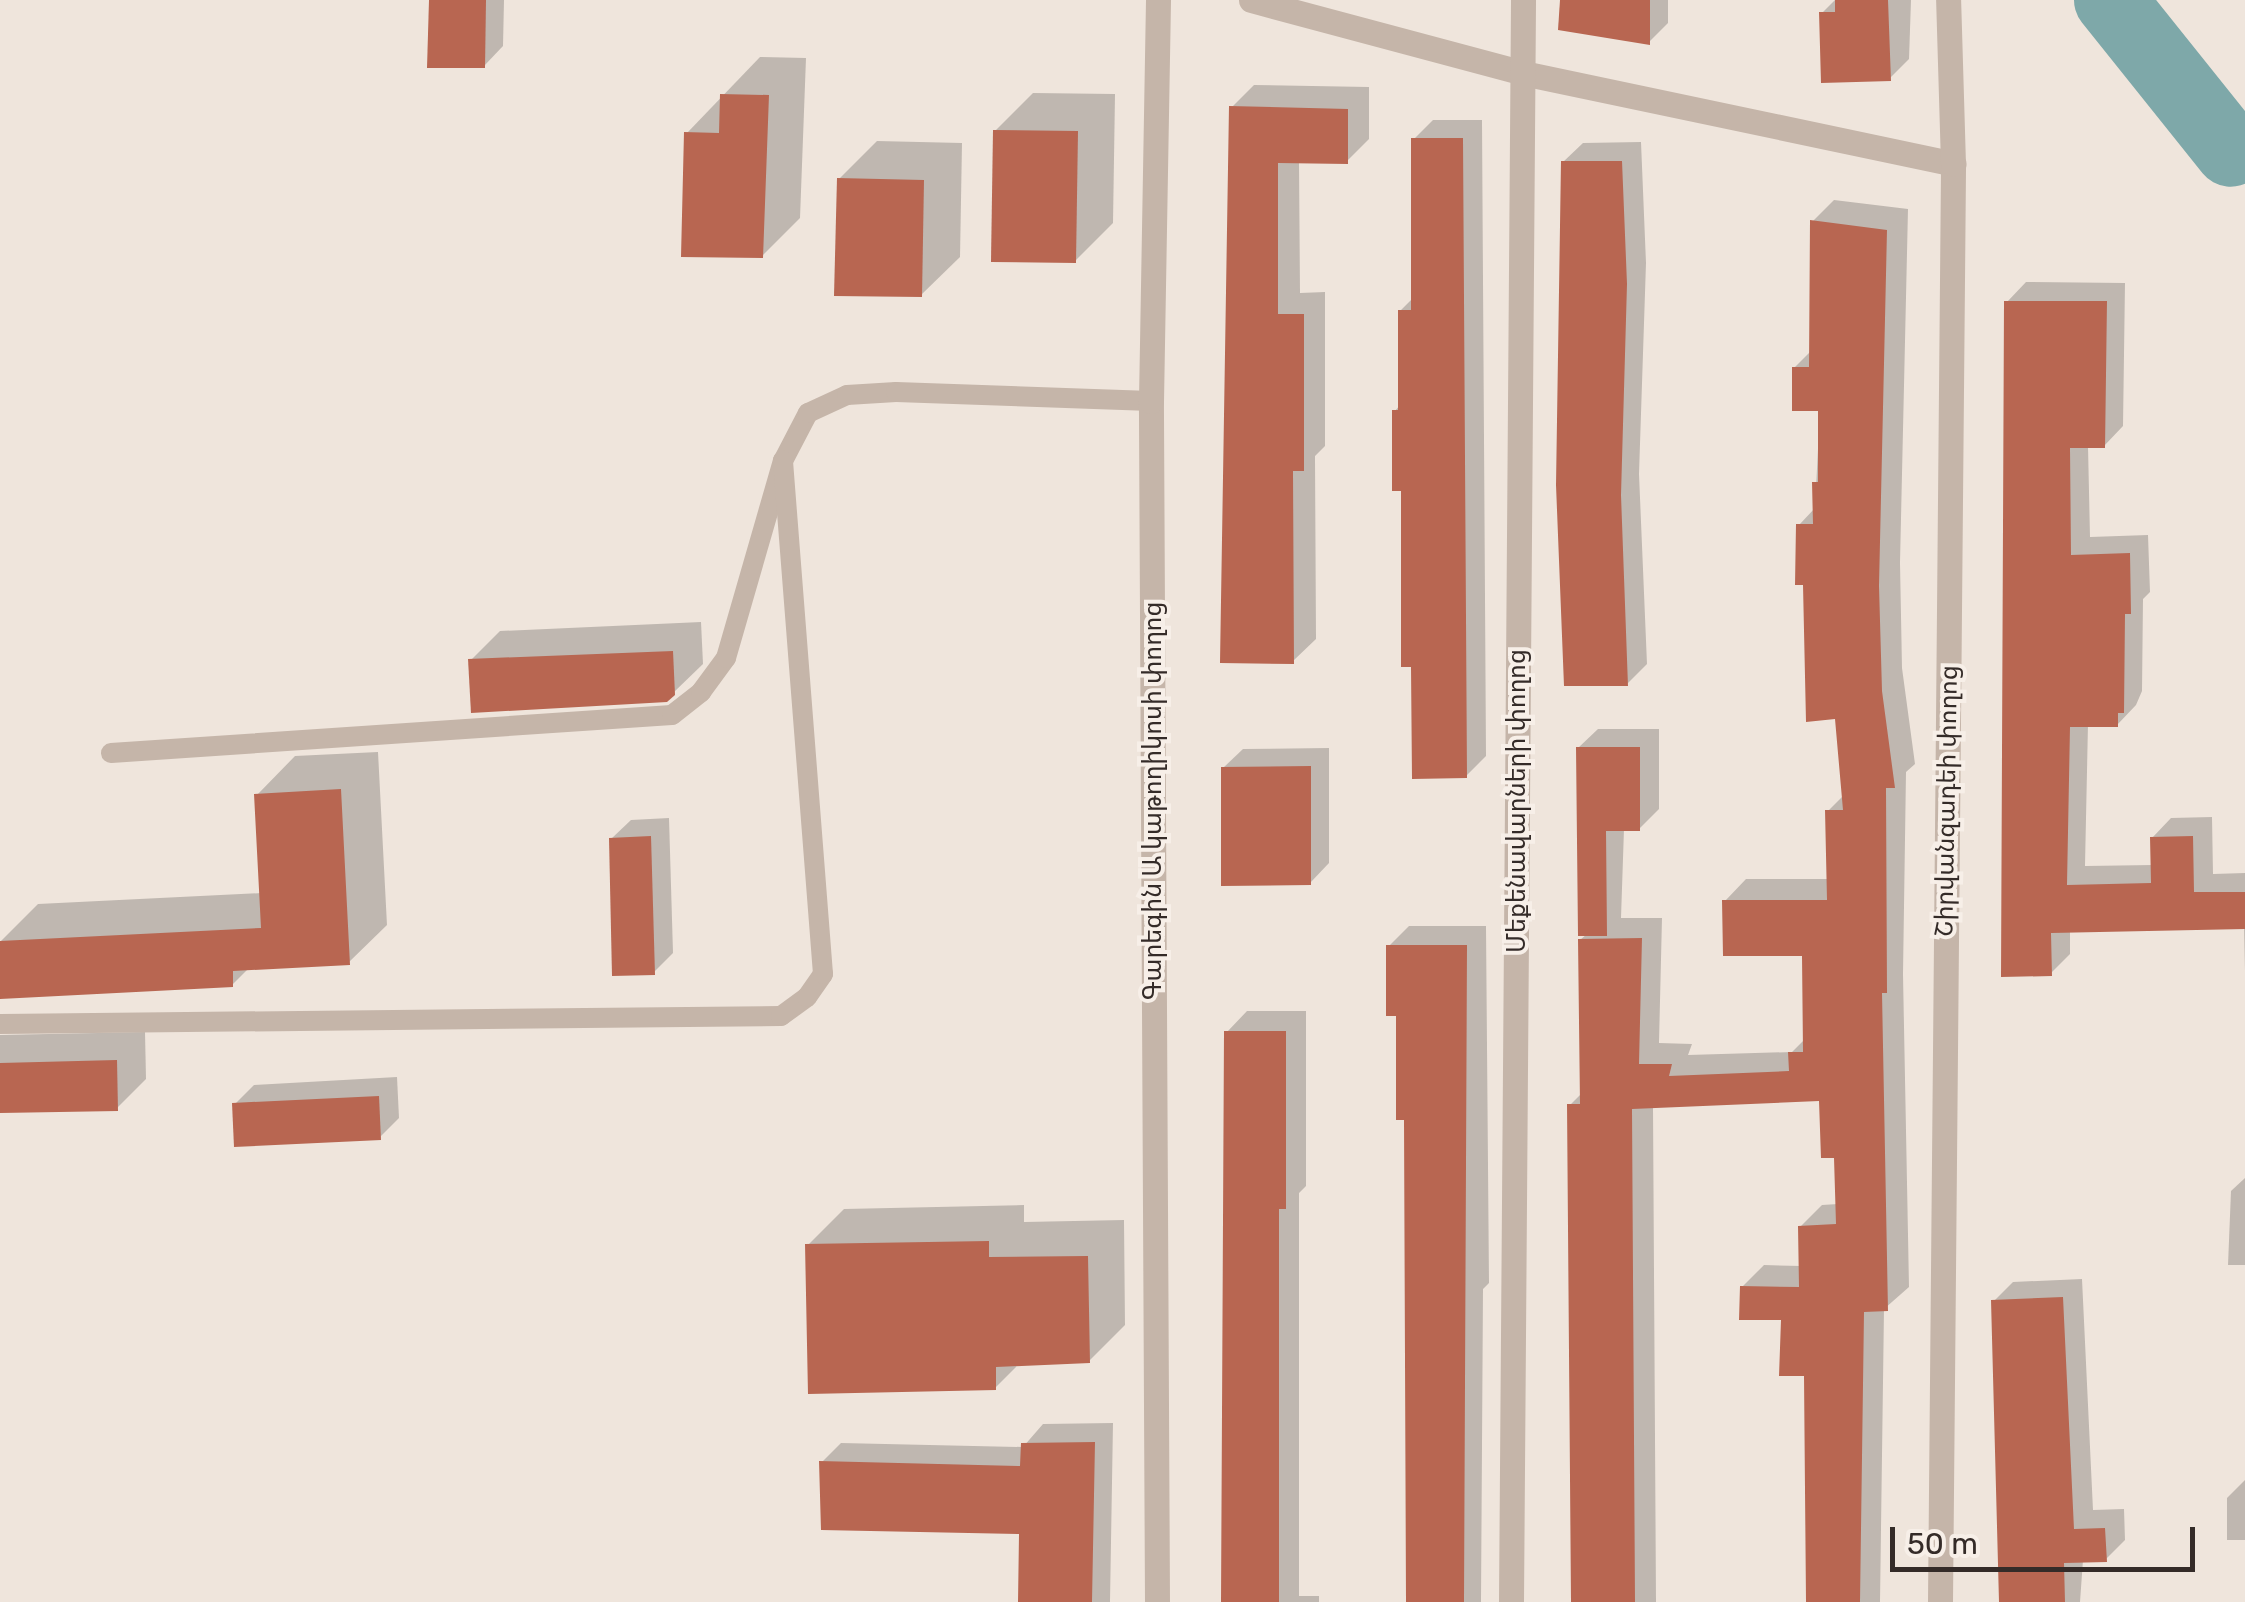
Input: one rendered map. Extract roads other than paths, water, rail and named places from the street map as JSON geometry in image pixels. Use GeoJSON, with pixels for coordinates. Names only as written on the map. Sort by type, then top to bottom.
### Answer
{"type":"FeatureCollection","features":[{"type":"Feature","properties":{"kind":"street","name":"Գարեգին Ա կաթողիկոսի փողոց"},"geometry":{"type":"LineString","coordinates":[[1157,1602],[1151,401],[1158,0]]}},
{"type":"Feature","properties":{"kind":"street"},"geometry":{"type":"LineString","coordinates":[[1251,0],[1523,73],[1953,164]]}},
{"type":"Feature","properties":{"kind":"street","name":"Մեքենավարների փողոց"},"geometry":{"type":"LineString","coordinates":[[1511,1602],[1523,0]]}},
{"type":"Feature","properties":{"kind":"street","name":"Շիրվանզադեի փողոց"},"geometry":{"type":"LineString","coordinates":[[1940,1602],[1953,164],[1948,0]]}},
{"type":"Feature","properties":{"kind":"lane"},"geometry":{"type":"LineString","coordinates":[[111,753],[672,714],[701,692],[726,658],[783,461],[808,412],[846,396],[1151,401]]}},
{"type":"Feature","properties":{"kind":"lane"},"geometry":{"type":"LineString","coordinates":[[0,1024],[780,1016],[807,997],[823,974],[783,461]]}},
{"type":"Feature","properties":{"kind":"waterway"},"geometry":{"type":"LineString","coordinates":[[2110,0],[2231,151]]}}]}
